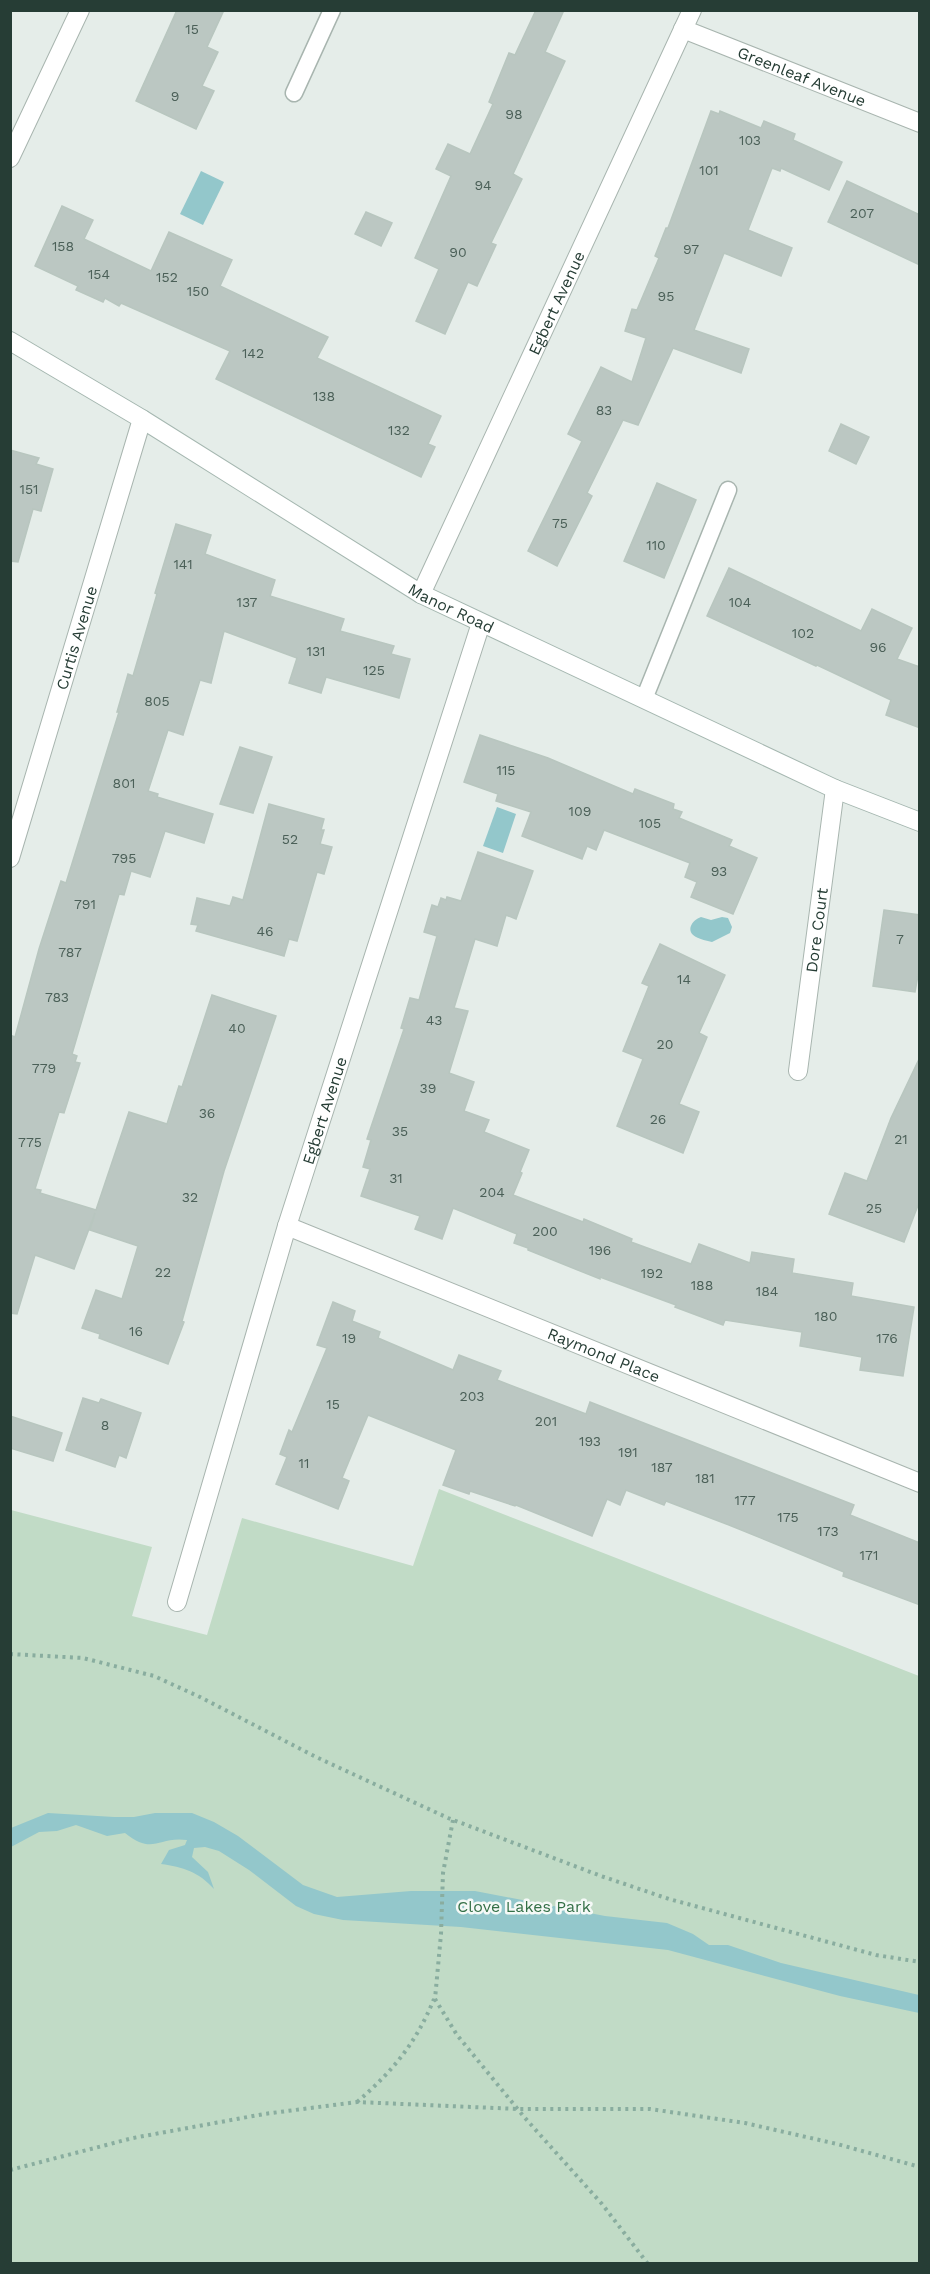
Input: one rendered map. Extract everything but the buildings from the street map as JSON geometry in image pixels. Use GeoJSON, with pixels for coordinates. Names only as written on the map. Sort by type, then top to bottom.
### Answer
{"type":"FeatureCollection","features":[{"type":"Feature","properties":{"kind":"street"},"geometry":{"type":"LineString","coordinates":[[10,158],[80,10]]}},
{"type":"Feature","properties":{"kind":"street","name":"Egbert Avenue"},"geometry":{"type":"LineString","coordinates":[[422,594],[692,10]]}},
{"type":"Feature","properties":{"kind":"street","name":"Greenleaf Avenue"},"geometry":{"type":"LineString","coordinates":[[683,29],[920,123]]}},
{"type":"Feature","properties":{"kind":"street","name":"Manor Road"},"geometry":{"type":"LineString","coordinates":[[10,341],[142,419],[422,594],[835,789],[920,822]]}},
{"type":"Feature","properties":{"kind":"street","name":"Curtis Avenue"},"geometry":{"type":"LineString","coordinates":[[10,858],[142,419]]}},
{"type":"Feature","properties":{"kind":"street","name":"Egbert Avenue"},"geometry":{"type":"LineString","coordinates":[[177,1602],[287,1226],[481,623]]}},
{"type":"Feature","properties":{"kind":"street","name":"Dore Court"},"geometry":{"type":"LineString","coordinates":[[798,1071],[835,789]]}},
{"type":"Feature","properties":{"kind":"street","name":"Raymond Place"},"geometry":{"type":"LineString","coordinates":[[287,1226],[920,1482]]}},
{"type":"Feature","properties":{"kind":"lane"},"geometry":{"type":"LineString","coordinates":[[294,93],[332,10]]}},
{"type":"Feature","properties":{"kind":"lane"},"geometry":{"type":"LineString","coordinates":[[644,699],[728,490]]}},
{"type":"Feature","properties":{"kind":"path"},"geometry":{"type":"LineString","coordinates":[[10,1654],[83,1658],[154,1676],[453,1820],[601,1876],[669,1899],[876,1955],[920,1962]]}},
{"type":"Feature","properties":{"kind":"path"},"geometry":{"type":"LineString","coordinates":[[357,2102],[386,2077],[410,2048],[435,1999],[441,1934],[443,1874],[453,1820]]}},
{"type":"Feature","properties":{"kind":"path"},"geometry":{"type":"LineString","coordinates":[[435,1999],[457,2035],[518,2109],[602,2204],[648,2264]]}},
{"type":"Feature","properties":{"kind":"path"},"geometry":{"type":"LineString","coordinates":[[10,2170],[133,2138],[264,2114],[357,2102],[518,2109],[650,2109],[745,2123],[837,2144],[920,2168]]}},
{"type":"Feature","properties":{"kind":"green space","name":"Clove Lakes Park"},"geometry":{"type":"Polygon","coordinates":[[[439,1489],[919,1676],[919,2263],[11,2263],[11,1510],[152,1547],[132,1616],[207,1635],[242,1518],[413,1566],[439,1489]]]}},
{"type":"Feature","properties":{"kind":"water"},"geometry":{"type":"Polygon","coordinates":[[[201,171],[224,182],[203,225],[180,214],[201,171]]]}},
{"type":"Feature","properties":{"kind":"water"},"geometry":{"type":"Polygon","coordinates":[[[497,807],[516,814],[503,853],[483,846],[497,807]]]}},
{"type":"Feature","properties":{"kind":"water"},"geometry":{"type":"Polygon","coordinates":[[[701,917],[711,920],[728,918],[732,927],[730,933],[712,942],[696,937],[690,929],[701,917]]]}},
{"type":"Feature","properties":{"kind":"water"},"geometry":{"type":"Polygon","coordinates":[[[48,1813],[134,1817],[155,1813],[192,1813],[238,1836],[303,1885],[337,1897],[411,1891],[475,1891],[605,1916],[667,1923],[693,1934],[709,1945],[728,1945],[781,1963],[919,1995],[919,2013],[840,1996],[668,1950],[461,1927],[343,1920],[314,1914],[296,1906],[249,1870],[219,1851],[205,1847],[194,1848],[192,1857],[208,1872],[214,1889],[190,1871],[161,1864],[169,1850],[185,1845],[187,1840],[177,1839],[149,1844],[135,1840],[125,1833],[107,1836],[76,1825],[57,1831],[39,1832],[11,1847],[11,1828],[48,1813]]]}}]}
